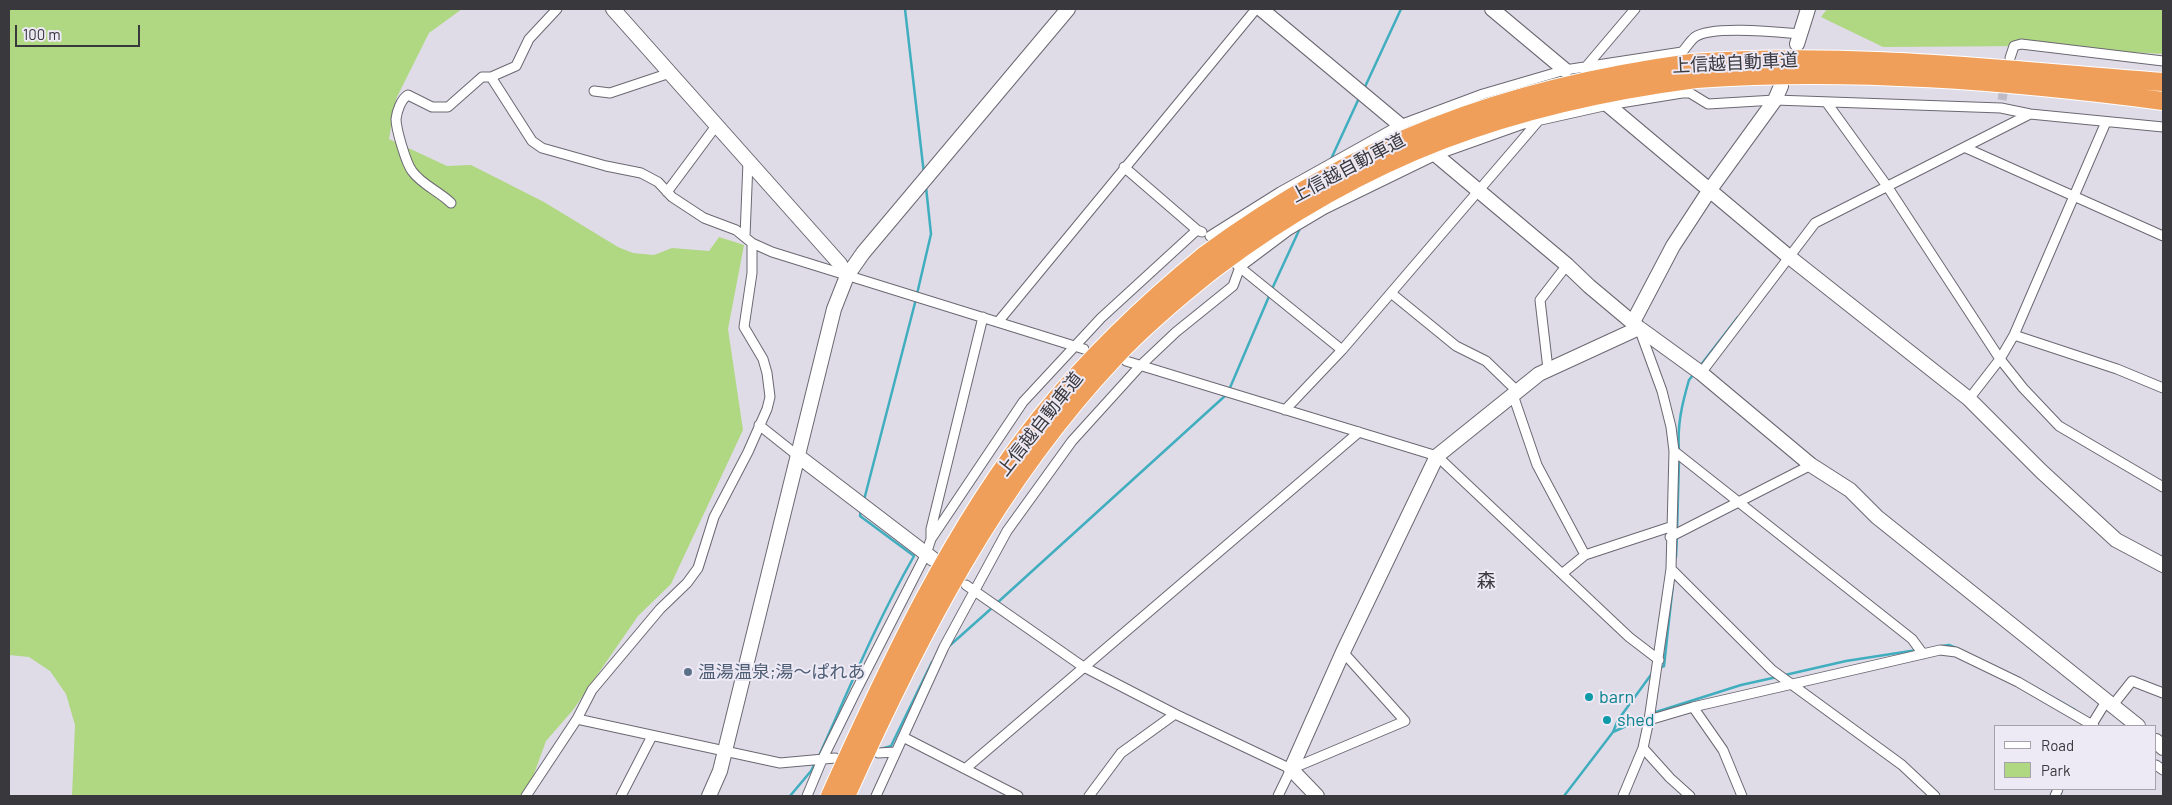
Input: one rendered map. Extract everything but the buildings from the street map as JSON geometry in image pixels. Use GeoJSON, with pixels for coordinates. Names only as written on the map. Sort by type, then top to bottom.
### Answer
{"type":"FeatureCollection","features":[{"type":"Feature","properties":{"kind":"highway","name":"上信越自動車道"},"geometry":{"type":"LineString","coordinates":[[830,796],[911,625],[953,549],[1002,470],[1041,418],[1104,345],[1153,299],[1210,262],[1326,194],[1373,169],[1443,138],[1486,123],[1570,100],[1693,71],[1779,58],[1920,64],[2163,82]]}},
{"type":"Feature","properties":{"kind":"highway","name":"上信越自動車道"},"geometry":{"type":"LineString","coordinates":[[1693,71],[1891,76],[2042,88],[2163,101]]}},
{"type":"Feature","properties":{"kind":"highway","name":"上信越自動車道"},"geometry":{"type":"LineString","coordinates":[[846,796],[926,629],[976,540],[1016,478],[1073,404],[1117,355],[1210,262]]}},
{"type":"Feature","properties":{"kind":"street"},"geometry":{"type":"LineString","coordinates":[[451,203],[422,182],[412,170],[396,120],[402,100],[408,95],[432,107],[448,107],[482,77],[491,77],[516,66],[529,39],[557,9]]}},
{"type":"Feature","properties":{"kind":"street"},"geometry":{"type":"LineString","coordinates":[[614,9],[840,264],[847,276]]}},
{"type":"Feature","properties":{"kind":"street"},"geometry":{"type":"LineString","coordinates":[[709,796],[720,771],[834,308],[847,276],[863,253],[1068,9]]}},
{"type":"Feature","properties":{"kind":"street"},"geometry":{"type":"LineString","coordinates":[[998,322],[1256,9]]}},
{"type":"Feature","properties":{"kind":"street"},"geometry":{"type":"LineString","coordinates":[[1261,9],[1400,126]]}},
{"type":"Feature","properties":{"kind":"street"},"geometry":{"type":"LineString","coordinates":[[1492,9],[1565,70]]}},
{"type":"Feature","properties":{"kind":"street"},"geometry":{"type":"LineString","coordinates":[[1585,68],[1635,9]]}},
{"type":"Feature","properties":{"kind":"street"},"geometry":{"type":"LineString","coordinates":[[1210,236],[1280,192],[1400,126],[1483,94],[1565,70],[1682,52],[1694,37],[1706,33],[1748,29],[1798,39],[1808,9]]}},
{"type":"Feature","properties":{"kind":"street"},"geometry":{"type":"LineString","coordinates":[[2010,58],[2014,46],[2022,44],[2163,61]]}},
{"type":"Feature","properties":{"kind":"street"},"geometry":{"type":"LineString","coordinates":[[594,91],[610,93],[670,73]]}},
{"type":"Feature","properties":{"kind":"street"},"geometry":{"type":"LineString","coordinates":[[491,77],[532,141],[542,148],[606,166],[641,173],[658,182],[672,197],[704,218],[736,230],[748,240],[772,252],[1084,349]]}},
{"type":"Feature","properties":{"kind":"street"},"geometry":{"type":"LineString","coordinates":[[1278,796],[1343,652],[1437,456],[1548,368],[1636,325],[1673,246],[1775,100],[1781,86]]}},
{"type":"Feature","properties":{"kind":"street"},"geometry":{"type":"LineString","coordinates":[[876,796],[944,647],[1007,531],[1072,441],[1140,366],[1176,332],[1233,286],[1240,267],[1288,231],[1325,209],[1436,155],[1505,129],[1541,119],[1608,105],[1682,93],[1690,93],[1708,104],[1775,100],[1827,103],[1841,101],[2001,104],[2030,114],[2163,127]]}},
{"type":"Feature","properties":{"kind":"street"},"geometry":{"type":"LineString","coordinates":[[1827,103],[1886,186],[2000,359],[2023,388],[2059,426],[2163,487]]}},
{"type":"Feature","properties":{"kind":"street"},"geometry":{"type":"LineString","coordinates":[[1608,105],[1788,256],[1969,399],[2041,471],[2116,540],[2163,565]]}},
{"type":"Feature","properties":{"kind":"street"},"geometry":{"type":"LineString","coordinates":[[1701,374],[1788,256],[1815,223],[2030,114]]}},
{"type":"Feature","properties":{"kind":"street"},"geometry":{"type":"LineString","coordinates":[[1285,410],[1342,350],[1541,119]]}},
{"type":"Feature","properties":{"kind":"street"},"geometry":{"type":"LineString","coordinates":[[1969,399],[2000,359],[2014,335],[2106,122]]}},
{"type":"Feature","properties":{"kind":"street"},"geometry":{"type":"LineString","coordinates":[[667,192],[716,126]]}},
{"type":"Feature","properties":{"kind":"street"},"geometry":{"type":"LineString","coordinates":[[1966,148],[2163,236]]}},
{"type":"Feature","properties":{"kind":"street"},"geometry":{"type":"LineString","coordinates":[[1436,155],[1636,325],[1701,374],[1811,465],[1850,490],[1876,517],[2137,725]]}},
{"type":"Feature","properties":{"kind":"street"},"geometry":{"type":"LineString","coordinates":[[526,796],[577,719],[592,690],[660,609],[687,583],[698,568],[714,517],[748,452],[767,409],[770,396],[768,373],[763,359],[744,327],[752,273],[748,240],[748,162]]}},
{"type":"Feature","properties":{"kind":"street"},"geometry":{"type":"LineString","coordinates":[[1124,167],[1197,230],[1210,236],[1240,267],[1342,350]]}},
{"type":"Feature","properties":{"kind":"street"},"geometry":{"type":"LineString","coordinates":[[932,539],[1023,402],[1101,318],[1197,230]]}},
{"type":"Feature","properties":{"kind":"street"},"geometry":{"type":"LineString","coordinates":[[1548,368],[1540,300],[1567,265]]}},
{"type":"Feature","properties":{"kind":"street"},"geometry":{"type":"LineString","coordinates":[[1391,293],[1456,346],[1486,361],[1515,393],[1537,465],[1585,555]]}},
{"type":"Feature","properties":{"kind":"street"},"geometry":{"type":"LineString","coordinates":[[807,796],[822,760],[911,580],[930,557],[931,529],[983,317]]}},
{"type":"Feature","properties":{"kind":"street"},"geometry":{"type":"LineString","coordinates":[[1623,796],[1643,748],[1659,660],[1670,569],[1674,451],[1671,427],[1662,391],[1636,325]]}},
{"type":"Feature","properties":{"kind":"street"},"geometry":{"type":"LineString","coordinates":[[2014,335],[2117,368],[2163,388]]}},
{"type":"Feature","properties":{"kind":"street"},"geometry":{"type":"LineString","coordinates":[[1126,361],[1437,456],[1629,637],[1659,660]]}},
{"type":"Feature","properties":{"kind":"street"},"geometry":{"type":"LineString","coordinates":[[759,425],[930,557]]}},
{"type":"Feature","properties":{"kind":"street"},"geometry":{"type":"LineString","coordinates":[[965,769],[1082,666],[1359,432]]}},
{"type":"Feature","properties":{"kind":"street"},"geometry":{"type":"LineString","coordinates":[[1674,451],[1912,639],[1923,654]]}},
{"type":"Feature","properties":{"kind":"street"},"geometry":{"type":"LineString","coordinates":[[1670,537],[1811,465]]}},
{"type":"Feature","properties":{"kind":"street"},"geometry":{"type":"LineString","coordinates":[[1563,573],[1585,555],[1670,527]]}},
{"type":"Feature","properties":{"kind":"street"},"geometry":{"type":"LineString","coordinates":[[1670,569],[1772,670],[1902,765],[1935,796]]}},
{"type":"Feature","properties":{"kind":"street"},"geometry":{"type":"LineString","coordinates":[[966,585],[1082,666],[1174,714],[1291,769],[1317,796]]}},
{"type":"Feature","properties":{"kind":"street"},"geometry":{"type":"LineString","coordinates":[[1649,720],[1940,650],[1956,652],[2018,682],[2090,725]]}},
{"type":"Feature","properties":{"kind":"street"},"geometry":{"type":"LineString","coordinates":[[1291,769],[1405,721],[1343,652]]}},
{"type":"Feature","properties":{"kind":"street"},"geometry":{"type":"LineString","coordinates":[[2093,725],[2110,703],[2132,681],[2163,693]]}},
{"type":"Feature","properties":{"kind":"street"},"geometry":{"type":"LineString","coordinates":[[1693,708],[1723,750],[1742,796]]}},
{"type":"Feature","properties":{"kind":"street"},"geometry":{"type":"LineString","coordinates":[[1089,796],[1121,753],[1174,714]]}},
{"type":"Feature","properties":{"kind":"street"},"geometry":{"type":"LineString","coordinates":[[577,719],[780,763],[835,758]]}},
{"type":"Feature","properties":{"kind":"street"},"geometry":{"type":"LineString","coordinates":[[621,796],[652,736]]}},
{"type":"Feature","properties":{"kind":"street"},"geometry":{"type":"LineString","coordinates":[[903,737],[1018,796]]}},
{"type":"Feature","properties":{"kind":"street"},"geometry":{"type":"LineString","coordinates":[[1643,748],[1670,778],[1690,796]]}},
{"type":"Feature","properties":{"kind":"street"},"geometry":{"type":"LineString","coordinates":[[878,753],[896,752]]}},
{"type":"Feature","properties":{"kind":"green space"},"geometry":{"type":"Polygon","coordinates":[[[9,9],[462,9],[429,33],[396,99],[389,139],[447,166],[471,165],[544,202],[618,247],[633,253],[654,255],[672,248],[709,251],[719,237],[744,245],[728,329],[743,430],[671,584],[638,616],[573,710],[546,741],[526,796],[72,796],[75,725],[66,694],[50,671],[29,657],[9,655],[9,9]]]}},
{"type":"Feature","properties":{"kind":"green space"},"geometry":{"type":"Polygon","coordinates":[[[1827,9],[2163,9],[2163,54],[2033,46],[1883,47],[1821,17],[1827,9]]]}},
{"type":"Feature","properties":{"kind":"waterway"},"geometry":{"type":"LineString","coordinates":[[905,9],[924,174]]}},
{"type":"Feature","properties":{"kind":"waterway"},"geometry":{"type":"LineString","coordinates":[[1364,89],[1401,9]]}},
{"type":"Feature","properties":{"kind":"waterway"},"geometry":{"type":"LineString","coordinates":[[1331,159],[1360,96]]}},
{"type":"Feature","properties":{"kind":"waterway"},"geometry":{"type":"LineString","coordinates":[[917,294],[931,234],[926,187]]}},
{"type":"Feature","properties":{"kind":"waterway"},"geometry":{"type":"LineString","coordinates":[[1272,289],[1301,226]]}},
{"type":"Feature","properties":{"kind":"waterway"},"geometry":{"type":"LineString","coordinates":[[1229,390],[1270,294]]}},
{"type":"Feature","properties":{"kind":"waterway"},"geometry":{"type":"LineString","coordinates":[[864,500],[916,299]]}},
{"type":"Feature","properties":{"kind":"waterway"},"geometry":{"type":"LineString","coordinates":[[1700,366],[1738,317]]}},
{"type":"Feature","properties":{"kind":"waterway"},"geometry":{"type":"LineString","coordinates":[[1679,451],[1679,432],[1684,398],[1689,380],[1693,375]]}},
{"type":"Feature","properties":{"kind":"waterway"},"geometry":{"type":"LineString","coordinates":[[997,603],[1226,395]]}},
{"type":"Feature","properties":{"kind":"waterway"},"geometry":{"type":"LineString","coordinates":[[1677,532],[1679,461]]}},
{"type":"Feature","properties":{"kind":"waterway"},"geometry":{"type":"LineString","coordinates":[[819,756],[852,680],[914,556],[860,516],[861,510]]}},
{"type":"Feature","properties":{"kind":"waterway"},"geometry":{"type":"LineString","coordinates":[[1676,557],[1677,537]]}},
{"type":"Feature","properties":{"kind":"waterway"},"geometry":{"type":"LineString","coordinates":[[1659,668],[1664,666],[1673,584]]}},
{"type":"Feature","properties":{"kind":"waterway"},"geometry":{"type":"LineString","coordinates":[[947,648],[993,607]]}},
{"type":"Feature","properties":{"kind":"waterway"},"geometry":{"type":"LineString","coordinates":[[1942,646],[1949,645],[1956,648]]}},
{"type":"Feature","properties":{"kind":"waterway"},"geometry":{"type":"LineString","coordinates":[[1785,675],[1846,661],[1917,650]]}},
{"type":"Feature","properties":{"kind":"waterway"},"geometry":{"type":"LineString","coordinates":[[881,749],[891,746],[932,662]]}},
{"type":"Feature","properties":{"kind":"waterway"},"geometry":{"type":"LineString","coordinates":[[1613,732],[1618,720],[1653,672]]}},
{"type":"Feature","properties":{"kind":"waterway"},"geometry":{"type":"LineString","coordinates":[[1656,712],[1741,685],[1777,677]]}},
{"type":"Feature","properties":{"kind":"waterway"},"geometry":{"type":"LineString","coordinates":[[2033,686],[2075,710]]}},
{"type":"Feature","properties":{"kind":"waterway"},"geometry":{"type":"LineString","coordinates":[[1564,796],[1613,732],[1646,717]]}},
{"type":"Feature","properties":{"kind":"waterway"},"geometry":{"type":"LineString","coordinates":[[790,796],[811,771],[816,761]]}},
{"type":"Feature","properties":{"kind":"tunnel"},"geometry":{"type":"LineString","coordinates":[[2002,100],[2005,83]]}},
{"type":"Feature","properties":{"kind":"place","name":"温湯温泉;湯〜ぱれあ"},"geometry":{"type":"Point","coordinates":[688,672]}},
{"type":"Feature","properties":{"kind":"place","name":"barn"},"geometry":{"type":"Point","coordinates":[1589,697]}},
{"type":"Feature","properties":{"kind":"place","name":"shed"},"geometry":{"type":"Point","coordinates":[1607,720]}},
{"type":"Feature","properties":{"kind":"district","name":"森"},"geometry":{"type":"Point","coordinates":[1486,581]}}]}
